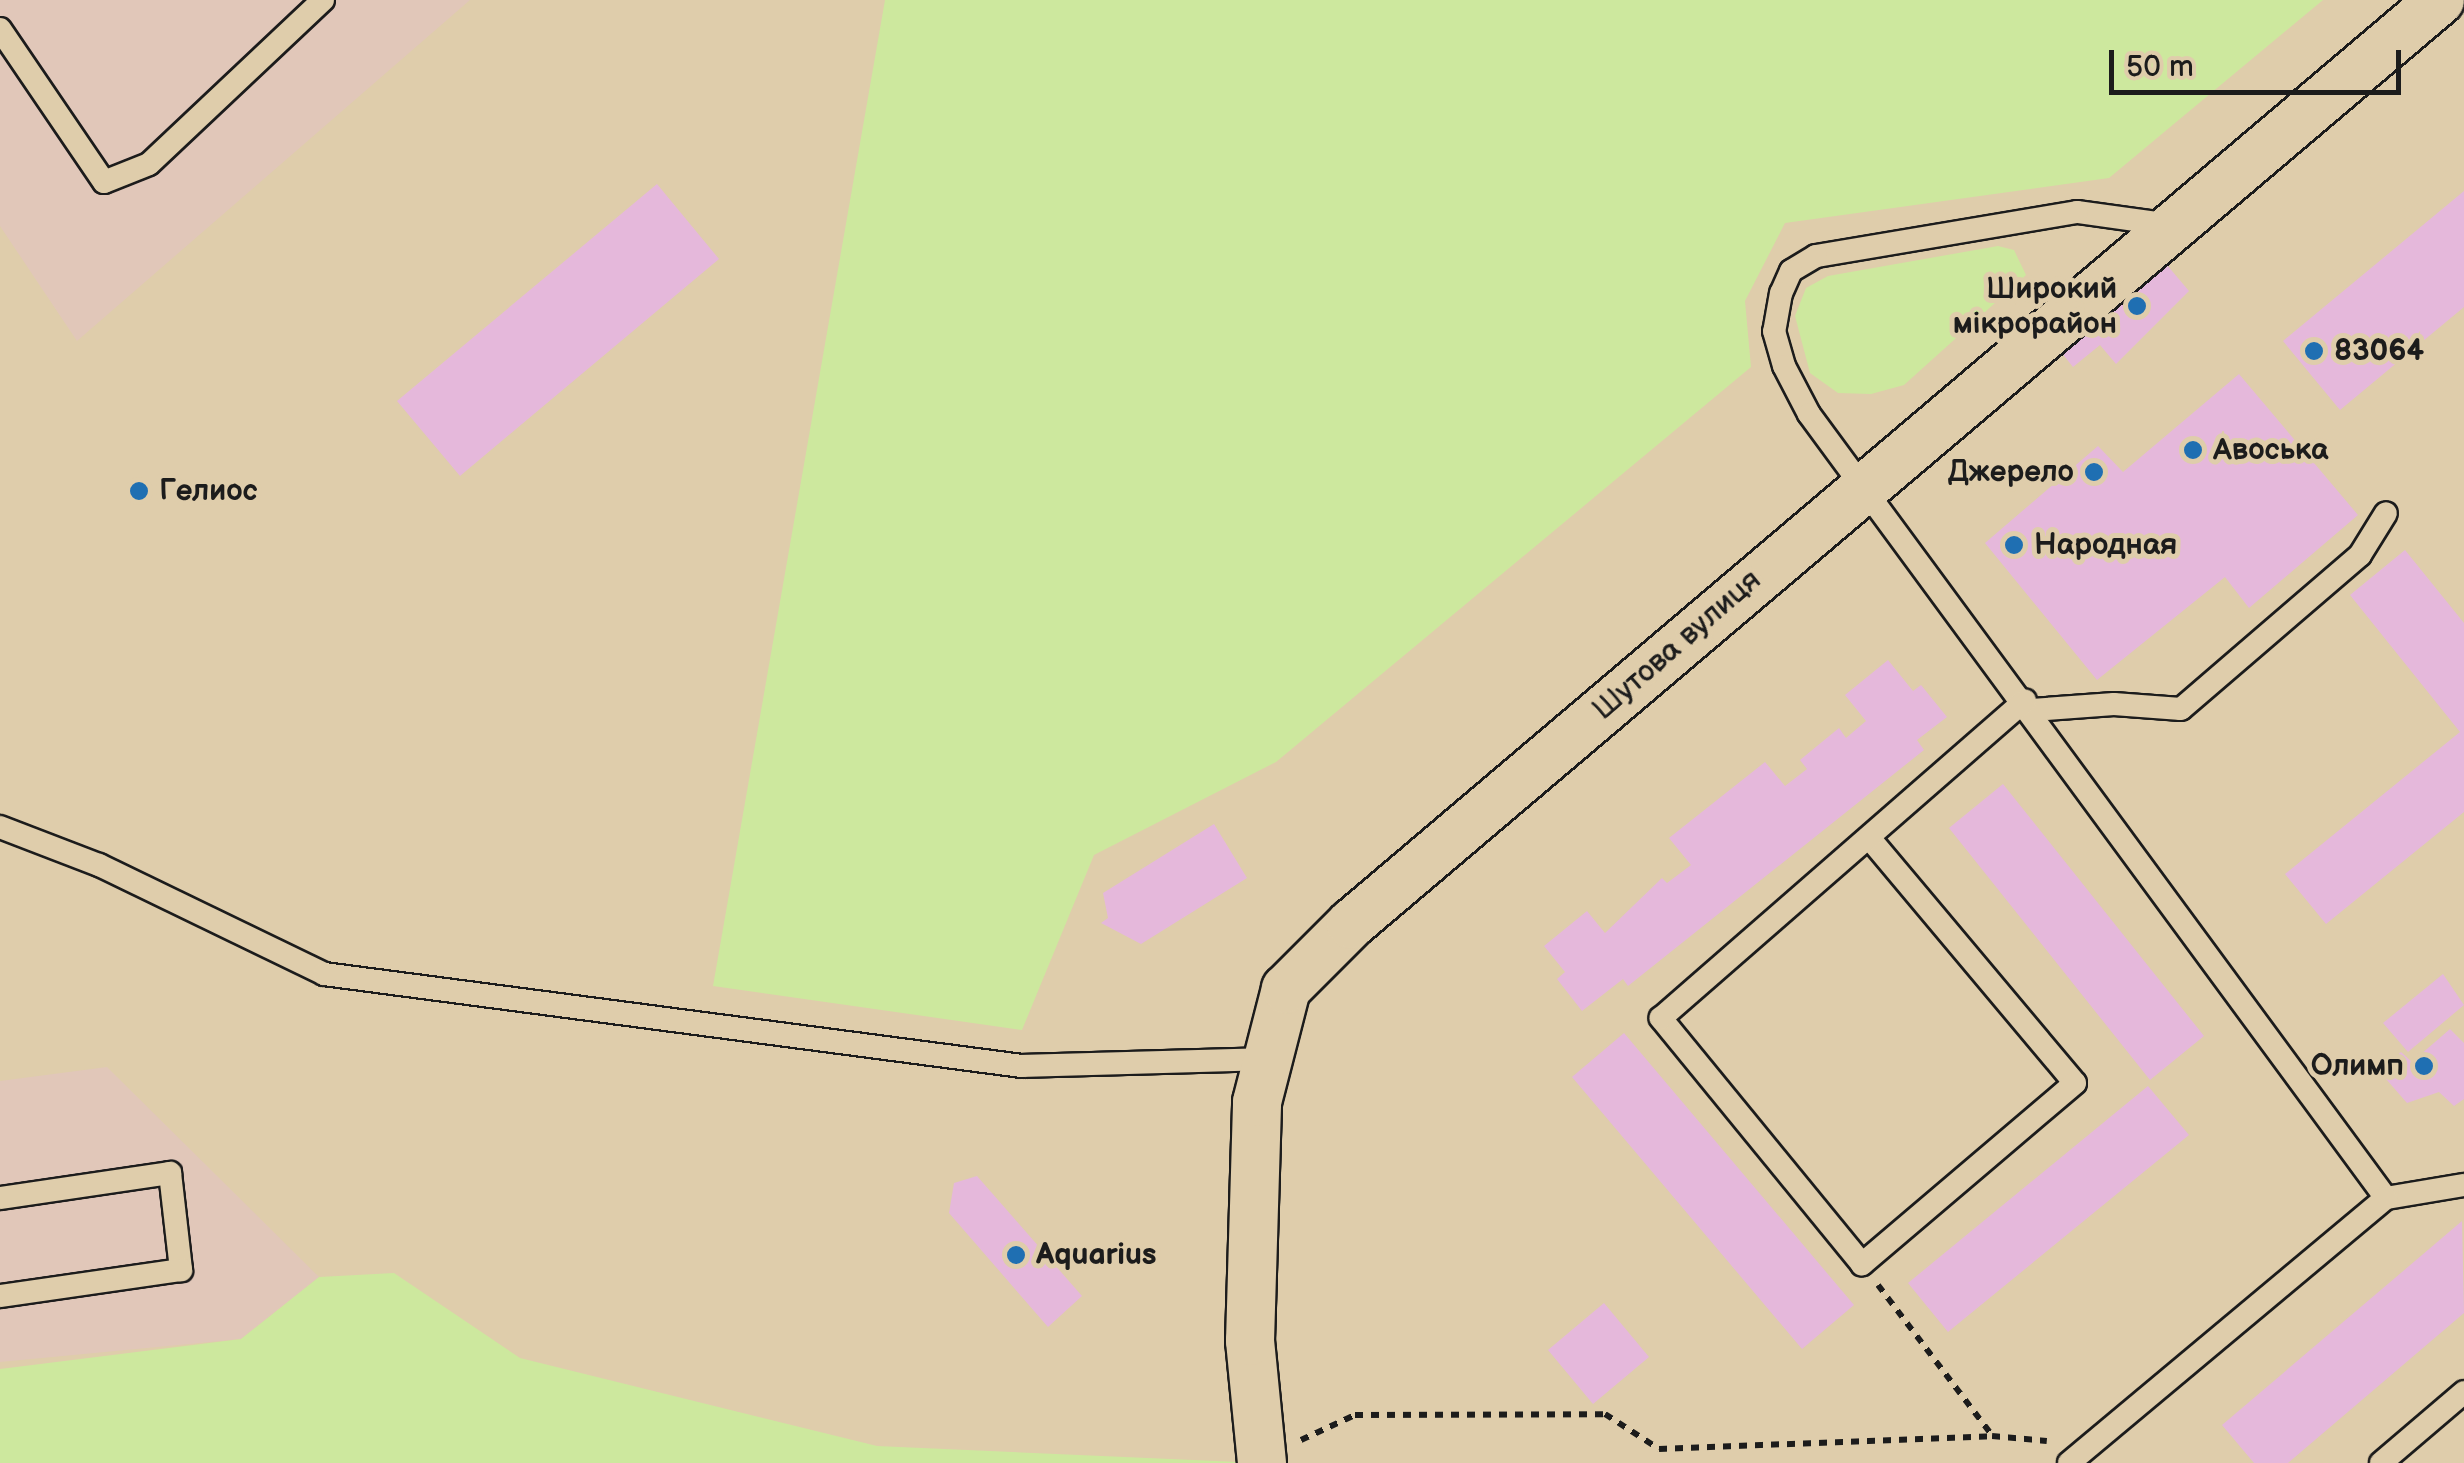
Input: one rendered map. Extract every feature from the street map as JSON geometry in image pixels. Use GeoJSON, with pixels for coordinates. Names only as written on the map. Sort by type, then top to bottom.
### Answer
{"type":"FeatureCollection","features":[{"type":"Feature","properties":{"kind":"street","name":"Шутова вулиця"},"geometry":{"type":"LineString","coordinates":[[1262,1460],[1250,1341],[1258,1102],[1286,989],[1350,924],[2440,0]]}},
{"type":"Feature","properties":{"kind":"lane"},"geometry":{"type":"LineString","coordinates":[[0,29],[104,182],[149,164],[324,0]]}},
{"type":"Feature","properties":{"kind":"lane"},"geometry":{"type":"LineString","coordinates":[[2171,226],[2077,212],[1816,256],[1791,270],[1774,331],[1784,366],[1810,414],[1866,483],[2386,1198]]}},
{"type":"Feature","properties":{"kind":"lane"},"geometry":{"type":"LineString","coordinates":[[1871,840],[2076,1083],[1862,1264],[1661,1018],[2029,705],[2114,704],[2182,709],[2360,555],[2386,513]]}},
{"type":"Feature","properties":{"kind":"lane"},"geometry":{"type":"LineString","coordinates":[[0,826],[99,865],[324,974],[1022,1066],[1268,1059]]}},
{"type":"Feature","properties":{"kind":"lane"},"geometry":{"type":"LineString","coordinates":[[0,1198],[170,1173],[181,1270],[0,1296]]}},
{"type":"Feature","properties":{"kind":"lane"},"geometry":{"type":"LineString","coordinates":[[2069,1463],[2386,1198],[2464,1186]]}},
{"type":"Feature","properties":{"kind":"lane"},"geometry":{"type":"LineString","coordinates":[[2381,1463],[2464,1392]]}},
{"type":"Feature","properties":{"kind":"path"},"geometry":{"type":"LineString","coordinates":[[1862,1264],[1992,1436]]}},
{"type":"Feature","properties":{"kind":"path"},"geometry":{"type":"LineString","coordinates":[[1262,1460],[1355,1415],[1605,1414],[1659,1450],[1992,1436],[2090,1446]]}},
{"type":"Feature","properties":{"kind":"shaded area"},"geometry":{"type":"Polygon","coordinates":[[[0,0],[470,0],[77,341],[0,226],[0,0]]]}},
{"type":"Feature","properties":{"kind":"shaded area"},"geometry":{"type":"Polygon","coordinates":[[[107,1067],[319,1277],[241,1339],[0,1362],[0,1081],[107,1067]]]}},
{"type":"Feature","properties":{"kind":"green space"},"geometry":{"type":"Polygon","coordinates":[[[885,0],[2323,0],[2109,178],[1785,223],[1745,301],[1751,367],[1276,762],[1094,855],[1022,1030],[713,986],[885,0]]]}},
{"type":"Feature","properties":{"kind":"green space"},"geometry":{"type":"Polygon","coordinates":[[[1998,246],[2014,250],[2026,275],[1904,385],[1871,394],[1838,393],[1810,373],[1795,316],[1806,288],[1828,276],[1998,246]]]}},
{"type":"Feature","properties":{"kind":"green space"},"geometry":{"type":"Polygon","coordinates":[[[394,1273],[520,1358],[877,1446],[1262,1463],[0,1463],[0,1369],[241,1339],[319,1277],[394,1273]]]}},
{"type":"Feature","properties":{"kind":"building"},"geometry":{"type":"Polygon","coordinates":[[[657,184],[719,259],[460,476],[397,401],[657,184]]]}},
{"type":"Feature","properties":{"kind":"building"},"geometry":{"type":"Polygon","coordinates":[[[2464,191],[2464,307],[2340,410],[2283,341],[2464,191]]]}},
{"type":"Feature","properties":{"kind":"building","name":"Широкий мікрорайон"},"geometry":{"type":"Polygon","coordinates":[[[2161,258],[2189,291],[2116,364],[2100,345],[2073,367],[2057,347],[2161,258]]]}},
{"type":"Feature","properties":{"kind":"building"},"geometry":{"type":"Polygon","coordinates":[[[2239,374],[2358,515],[2249,608],[2225,577],[2097,680],[1985,543],[2098,446],[2123,472],[2239,374]]]}},
{"type":"Feature","properties":{"kind":"building"},"geometry":{"type":"Polygon","coordinates":[[[2405,550],[2464,623],[2464,812],[2326,924],[2285,874],[2460,732],[2350,595],[2405,550]]]}},
{"type":"Feature","properties":{"kind":"building"},"geometry":{"type":"Polygon","coordinates":[[[1888,660],[1913,691],[1921,685],[1947,717],[1917,740],[1924,750],[1628,986],[1623,979],[1582,1011],[1557,979],[1565,972],[1544,946],[1587,911],[1605,933],[1662,878],[1667,883],[1691,865],[1669,838],[1765,762],[1785,786],[1807,769],[1800,760],[1839,728],[1846,738],[1866,721],[1845,695],[1888,660]]]}},
{"type":"Feature","properties":{"kind":"building"},"geometry":{"type":"Polygon","coordinates":[[[2003,784],[2204,1036],[2150,1080],[1949,828],[2003,784]]]}},
{"type":"Feature","properties":{"kind":"building"},"geometry":{"type":"Polygon","coordinates":[[[1214,824],[1247,878],[1141,944],[1101,923],[1108,918],[1103,893],[1214,824]]]}},
{"type":"Feature","properties":{"kind":"building"},"geometry":{"type":"Polygon","coordinates":[[[2443,974],[2464,1005],[2408,1052],[2383,1023],[2443,974]]]}},
{"type":"Feature","properties":{"kind":"building","name":"Олимп"},"geometry":{"type":"Polygon","coordinates":[[[2450,1029],[2464,1043],[2464,1099],[2454,1106],[2439,1092],[2407,1103],[2379,1071],[2401,1052],[2412,1062],[2450,1029]]]}},
{"type":"Feature","properties":{"kind":"building"},"geometry":{"type":"Polygon","coordinates":[[[1624,1033],[1854,1305],[1802,1349],[1572,1077],[1624,1033]]]}},
{"type":"Feature","properties":{"kind":"building"},"geometry":{"type":"Polygon","coordinates":[[[2148,1086],[2189,1135],[1948,1332],[1908,1283],[2148,1086]]]}},
{"type":"Feature","properties":{"kind":"building","name":"Aquarius"},"geometry":{"type":"Polygon","coordinates":[[[977,1176],[1082,1296],[1048,1327],[949,1213],[954,1183],[977,1176]]]}},
{"type":"Feature","properties":{"kind":"building"},"geometry":{"type":"Polygon","coordinates":[[[2462,1221],[2464,1313],[2288,1463],[2254,1463],[2222,1425],[2462,1221]]]}},
{"type":"Feature","properties":{"kind":"building"},"geometry":{"type":"Polygon","coordinates":[[[1604,1303],[1649,1357],[1593,1404],[1548,1350],[1604,1303]]]}},
{"type":"Feature","properties":{"kind":"place","name":"Широкий мікрорайон"},"geometry":{"type":"Point","coordinates":[2137,306]}},
{"type":"Feature","properties":{"kind":"place","name":"83064"},"geometry":{"type":"Point","coordinates":[2314,351]}},
{"type":"Feature","properties":{"kind":"place","name":"Авоська"},"geometry":{"type":"Point","coordinates":[2193,450]}},
{"type":"Feature","properties":{"kind":"place","name":"Джерело"},"geometry":{"type":"Point","coordinates":[2094,472]}},
{"type":"Feature","properties":{"kind":"place","name":"Гелиос"},"geometry":{"type":"Point","coordinates":[139,491]}},
{"type":"Feature","properties":{"kind":"place","name":"Народная"},"geometry":{"type":"Point","coordinates":[2014,545]}},
{"type":"Feature","properties":{"kind":"place","name":"Олимп"},"geometry":{"type":"Point","coordinates":[2424,1066]}},
{"type":"Feature","properties":{"kind":"place","name":"Aquarius"},"geometry":{"type":"Point","coordinates":[1016,1255]}}]}
